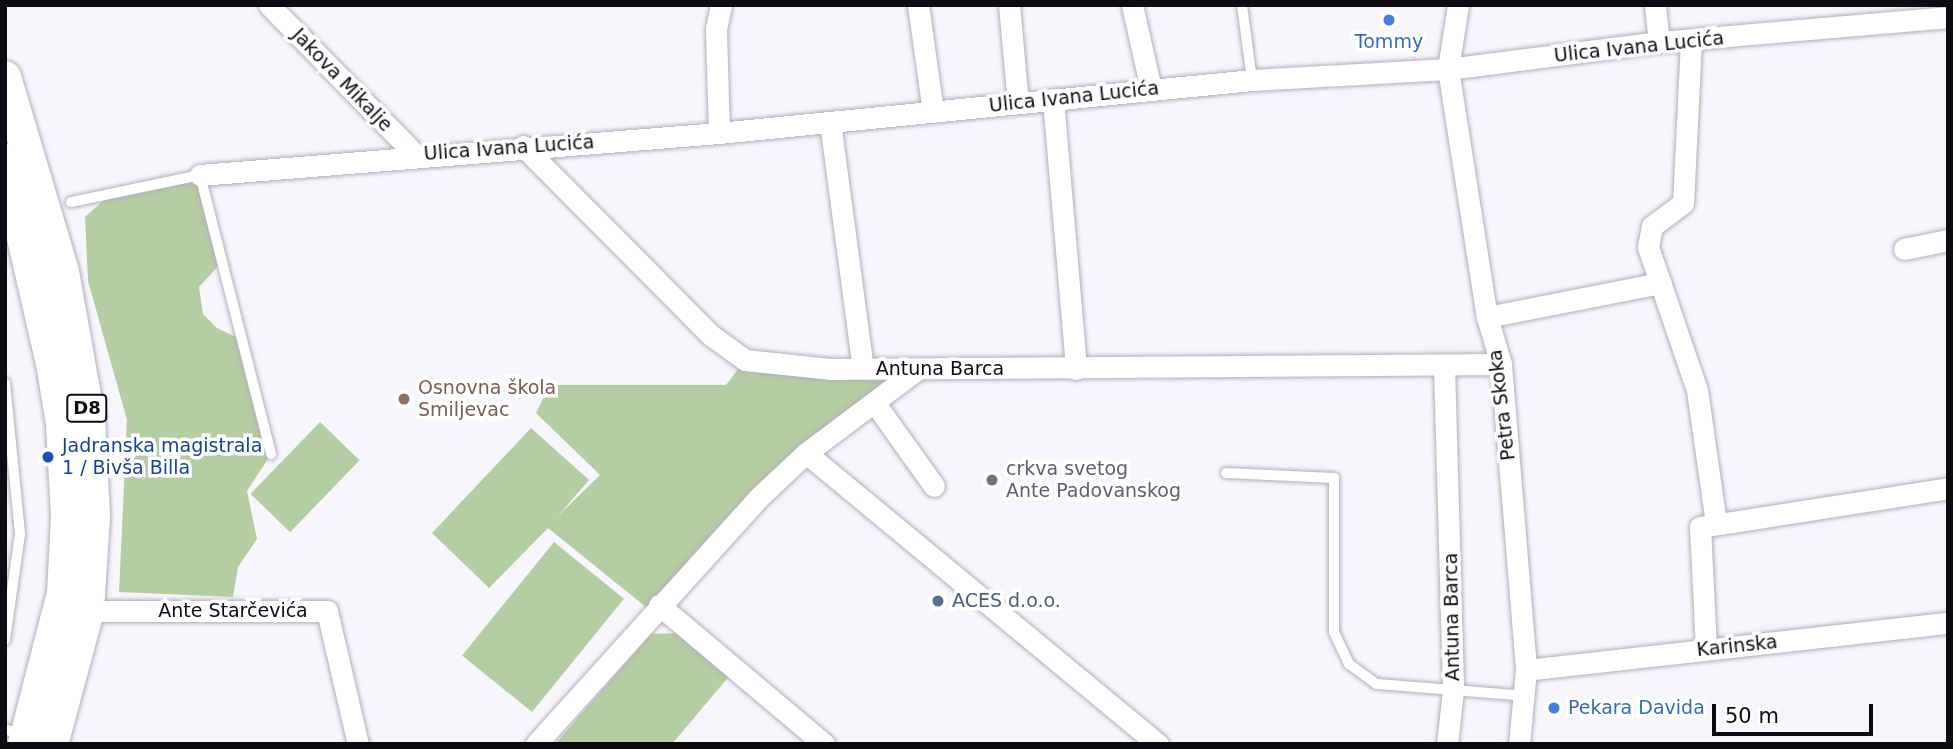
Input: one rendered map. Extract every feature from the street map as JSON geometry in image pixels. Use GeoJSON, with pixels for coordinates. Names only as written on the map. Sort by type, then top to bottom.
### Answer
{"type":"FeatureCollection","features":[{"type":"Feature","properties":{"kind":"main road","name":"D8"},"geometry":{"type":"LineString","coordinates":[[5,77],[63,272],[89,418],[94,517],[88,611],[27,738]]}},
{"type":"Feature","properties":{"kind":"main road","name":"D8"},"geometry":{"type":"LineString","coordinates":[[6,169],[34,271],[62,424],[67,517],[63,593],[27,738]]}},
{"type":"Feature","properties":{"kind":"street","name":"Jakova Mikalje"},"geometry":{"type":"LineString","coordinates":[[269,5],[416,155]]}},
{"type":"Feature","properties":{"kind":"street"},"geometry":{"type":"LineString","coordinates":[[719,133],[716,29],[721,5]]}},
{"type":"Feature","properties":{"kind":"street"},"geometry":{"type":"LineString","coordinates":[[918,5],[933,112]]}},
{"type":"Feature","properties":{"kind":"street"},"geometry":{"type":"LineString","coordinates":[[1009,5],[1018,103]]}},
{"type":"Feature","properties":{"kind":"street"},"geometry":{"type":"LineString","coordinates":[[1132,5],[1152,89]]}},
{"type":"Feature","properties":{"kind":"street","name":"Petra Skoka"},"geometry":{"type":"LineString","coordinates":[[1458,5],[1448,69],[1487,317],[1501,364],[1526,670],[1518,744]]}},
{"type":"Feature","properties":{"kind":"street"},"geometry":{"type":"LineString","coordinates":[[1655,5],[1659,42]]}},
{"type":"Feature","properties":{"kind":"street","name":"Ulica Ivana Lucića"},"geometry":{"type":"LineString","coordinates":[[200,175],[523,146],[719,133],[1252,80],[1448,69],[1659,42],[1948,17]]}},
{"type":"Feature","properties":{"kind":"street"},"geometry":{"type":"LineString","coordinates":[[1691,41],[1683,203],[1653,226],[1648,247],[1697,390],[1716,524]]}},
{"type":"Feature","properties":{"kind":"street"},"geometry":{"type":"LineString","coordinates":[[1053,99],[1076,369]]}},
{"type":"Feature","properties":{"kind":"street"},"geometry":{"type":"LineString","coordinates":[[830,122],[863,368]]}},
{"type":"Feature","properties":{"kind":"street","name":"Antuna Barca"},"geometry":{"type":"LineString","coordinates":[[523,146],[712,336],[745,360],[918,369],[1501,364]]}},
{"type":"Feature","properties":{"kind":"street"},"geometry":{"type":"LineString","coordinates":[[1903,249],[1948,240]]}},
{"type":"Feature","properties":{"kind":"street"},"geometry":{"type":"LineString","coordinates":[[5,251],[34,271]]}},
{"type":"Feature","properties":{"kind":"street"},"geometry":{"type":"LineString","coordinates":[[1487,317],[1661,284]]}},
{"type":"Feature","properties":{"kind":"street","name":"Antuna Barca"},"geometry":{"type":"LineString","coordinates":[[1444,365],[1453,690],[1447,744]]}},
{"type":"Feature","properties":{"kind":"street"},"geometry":{"type":"LineString","coordinates":[[536,744],[659,605],[806,453],[918,369]]}},
{"type":"Feature","properties":{"kind":"street"},"geometry":{"type":"LineString","coordinates":[[874,402],[934,486]]}},
{"type":"Feature","properties":{"kind":"street"},"geometry":{"type":"LineString","coordinates":[[806,453],[1158,744]]}},
{"type":"Feature","properties":{"kind":"street"},"geometry":{"type":"LineString","coordinates":[[1706,649],[1700,527],[1948,488]]}},
{"type":"Feature","properties":{"kind":"street"},"geometry":{"type":"LineString","coordinates":[[659,605],[824,744]]}},
{"type":"Feature","properties":{"kind":"street","name":"Ante Starčevića"},"geometry":{"type":"LineString","coordinates":[[88,611],[327,611],[358,744]]}},
{"type":"Feature","properties":{"kind":"street","name":"Karinska"},"geometry":{"type":"LineString","coordinates":[[1526,670],[1948,623]]}},
{"type":"Feature","properties":{"kind":"lane"},"geometry":{"type":"LineString","coordinates":[[1242,5],[1252,80]]}},
{"type":"Feature","properties":{"kind":"lane"},"geometry":{"type":"LineString","coordinates":[[71,202],[200,175],[271,454]]}},
{"type":"Feature","properties":{"kind":"lane"},"geometry":{"type":"LineString","coordinates":[[5,383],[20,534],[5,640]]}},
{"type":"Feature","properties":{"kind":"lane"},"geometry":{"type":"LineString","coordinates":[[1226,473],[1334,478],[1334,632],[1349,664],[1377,684],[1525,696]]}},
{"type":"Feature","properties":{"kind":"green space"},"geometry":{"type":"Polygon","coordinates":[[[200,175],[222,262],[199,287],[203,314],[217,328],[242,340],[271,454],[247,491],[257,539],[238,567],[233,597],[119,592],[127,420],[88,281],[85,217],[114,191],[200,175]]]}},
{"type":"Feature","properties":{"kind":"green space"},"geometry":{"type":"Polygon","coordinates":[[[745,360],[918,369],[806,453],[652,612],[548,528],[489,588],[432,533],[531,428],[589,480],[558,516],[600,475],[536,413],[550,385],[726,385],[745,360]]]}},
{"type":"Feature","properties":{"kind":"green space"},"geometry":{"type":"Polygon","coordinates":[[[320,422],[360,460],[290,532],[251,494],[320,422]]]}},
{"type":"Feature","properties":{"kind":"green space"},"geometry":{"type":"Polygon","coordinates":[[[554,542],[624,599],[532,712],[462,655],[554,542]]]}},
{"type":"Feature","properties":{"kind":"green space"},"geometry":{"type":"Polygon","coordinates":[[[682,633],[731,674],[672,744],[555,744],[651,634],[682,633]]]}},
{"type":"Feature","properties":{"kind":"place","name":"Tommy"},"geometry":{"type":"Point","coordinates":[1389,20]}},
{"type":"Feature","properties":{"kind":"place","name":"Osnovna škola Smiljevac"},"geometry":{"type":"Point","coordinates":[404,399]}},
{"type":"Feature","properties":{"kind":"place","name":"Jadranska magistrala 1 / Bivša Billa"},"geometry":{"type":"Point","coordinates":[48,457]}},
{"type":"Feature","properties":{"kind":"place","name":"crkva svetog Ante Padovanskog"},"geometry":{"type":"Point","coordinates":[992,480]}},
{"type":"Feature","properties":{"kind":"place","name":"ACES d.o.o."},"geometry":{"type":"Point","coordinates":[938,601]}},
{"type":"Feature","properties":{"kind":"place","name":"Pekara Davida"},"geometry":{"type":"Point","coordinates":[1554,708]}}]}
